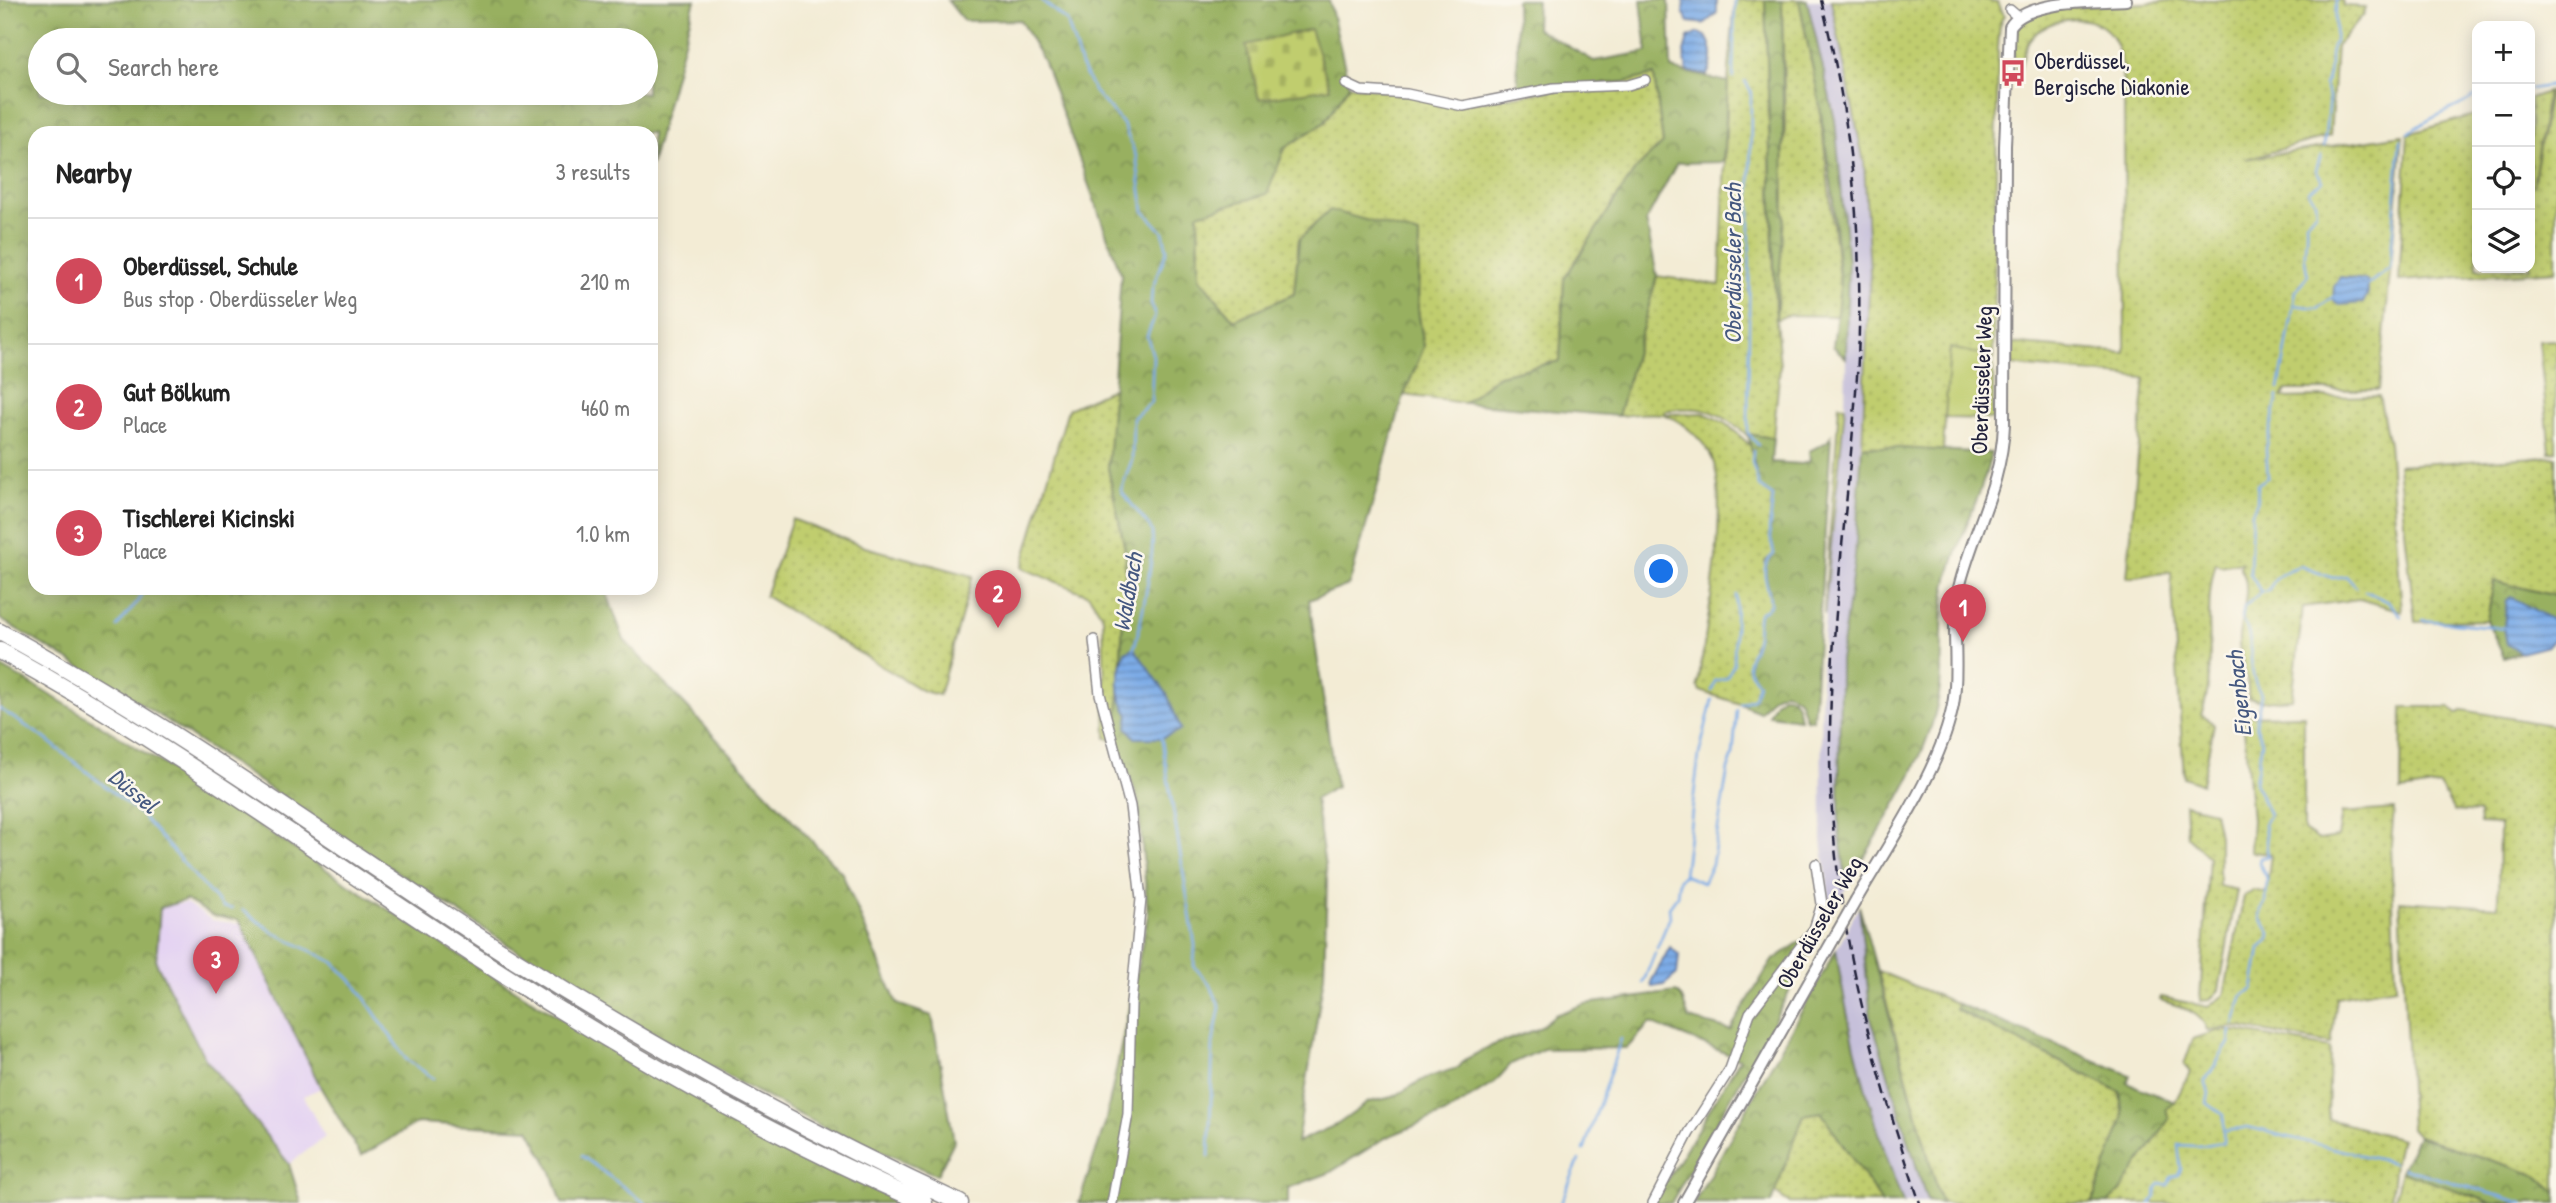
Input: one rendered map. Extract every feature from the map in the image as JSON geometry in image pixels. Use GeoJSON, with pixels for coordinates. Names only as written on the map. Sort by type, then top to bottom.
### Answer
{"type":"FeatureCollection","features":[{"type":"Feature","properties":{"kind":"highway"},"geometry":{"type":"LineString","coordinates":[[0,632],[127,705],[513,958],[626,1028],[818,1135],[960,1203]]}},
{"type":"Feature","properties":{"kind":"highway"},"geometry":{"type":"LineString","coordinates":[[0,651],[114,718],[501,974],[593,1029],[814,1151],[923,1203]]}},
{"type":"Feature","properties":{"kind":"street","name":"Oberdüsseler Weg"},"geometry":{"type":"LineString","coordinates":[[1684,1203],[1929,770],[1944,737],[1955,690],[1955,616],[1959,589],[1992,497],[2000,464],[2004,424],[2007,62],[2013,13],[2036,7],[2126,0]]}},
{"type":"Feature","properties":{"kind":"street"},"geometry":{"type":"LineString","coordinates":[[1346,84],[1361,91],[1407,94],[1463,106],[1554,88],[1628,85],[1645,80]]}},
{"type":"Feature","properties":{"kind":"street"},"geometry":{"type":"LineString","coordinates":[[1094,640],[1100,694],[1130,806],[1141,899],[1131,1003],[1128,1114],[1112,1203]]}},
{"type":"Feature","properties":{"kind":"street","name":"Oberdüsseler Weg"},"geometry":{"type":"LineString","coordinates":[[1653,1203],[1682,1145],[1730,1069],[1749,1013],[1814,929],[1822,904],[1816,864]]}},
{"type":"Feature","properties":{"kind":"shaded area"},"geometry":{"type":"Polygon","coordinates":[[[1807,0],[1831,0],[1864,163],[1870,272],[1839,830],[1847,886],[1831,915],[1822,840],[1821,661],[1845,406],[1848,262],[1835,120],[1807,0]]]}},
{"type":"Feature","properties":{"kind":"shaded area"},"geometry":{"type":"Polygon","coordinates":[[[186,903],[212,920],[240,924],[321,1088],[303,1096],[325,1137],[289,1164],[204,1057],[156,962],[160,907],[186,903]]]}},
{"type":"Feature","properties":{"kind":"shaded area"},"geometry":{"type":"Polygon","coordinates":[[[1859,906],[1871,1018],[1928,1203],[1903,1203],[1874,1127],[1846,1023],[1836,950],[1859,906]]]}},
{"type":"Feature","properties":{"kind":"green space"},"geometry":{"type":"Polygon","coordinates":[[[0,0],[695,0],[658,139],[658,126],[28,126],[28,595],[608,595],[624,640],[842,873],[897,1004],[932,1016],[954,1141],[937,1175],[823,1127],[740,1083],[571,986],[138,702],[0,619],[0,0]]]}},
{"type":"Feature","properties":{"kind":"green space"},"geometry":{"type":"Polygon","coordinates":[[[947,0],[1329,0],[1349,85],[1325,122],[1285,148],[1267,194],[1198,214],[1199,278],[1234,320],[1294,294],[1299,239],[1330,210],[1419,235],[1418,310],[1424,347],[1404,395],[1349,585],[1309,600],[1336,787],[1315,799],[1327,880],[1324,976],[1297,1142],[1338,1124],[1369,1102],[1393,1097],[1426,1078],[1458,1068],[1466,1059],[1491,1046],[1538,1029],[1555,1015],[1585,1004],[1676,992],[1682,998],[1689,1019],[1730,1030],[1772,961],[1823,926],[1768,1032],[1671,1203],[1653,1203],[1740,1059],[1650,1023],[1627,1048],[1543,1049],[1511,1064],[1494,1083],[1446,1113],[1387,1137],[1329,1173],[1288,1188],[1288,1203],[1079,1203],[1105,1124],[1148,915],[1138,800],[1117,740],[1126,554],[1108,468],[1121,274],[1044,62],[1020,20],[964,21],[947,0]]]}},
{"type":"Feature","properties":{"kind":"green space"},"geometry":{"type":"Polygon","coordinates":[[[1516,0],[1537,0],[1536,28],[1594,61],[1647,52],[1641,0],[1669,0],[1671,69],[1728,82],[1723,162],[1677,163],[1646,221],[1657,276],[1618,416],[1464,403],[1499,375],[1560,361],[1564,279],[1635,170],[1663,143],[1654,75],[1625,82],[1518,91],[1516,0]]]}},
{"type":"Feature","properties":{"kind":"green space"},"geometry":{"type":"Polygon","coordinates":[[[1735,0],[1765,0],[1775,311],[1785,125],[1782,0],[1799,0],[1819,100],[1840,287],[1837,316],[1787,315],[1776,320],[1780,366],[1773,438],[1748,434],[1749,437],[1730,421],[1700,409],[1664,411],[1666,414],[1704,413],[1727,424],[1751,446],[1756,476],[1773,497],[1769,530],[1774,554],[1765,561],[1770,605],[1759,614],[1757,639],[1752,646],[1758,683],[1754,698],[1740,704],[1700,691],[1698,686],[1718,537],[1717,479],[1712,458],[1693,433],[1666,415],[1649,413],[1618,416],[1657,276],[1720,285],[1728,82],[1735,0]]]}},
{"type":"Feature","properties":{"kind":"green space"},"geometry":{"type":"Polygon","coordinates":[[[1765,0],[1782,0],[1784,217],[1776,320],[1765,0]]]}},
{"type":"Feature","properties":{"kind":"green space"},"geometry":{"type":"Polygon","coordinates":[[[1799,0],[1807,0],[1835,120],[1848,262],[1846,358],[1833,346],[1840,287],[1832,189],[1819,100],[1799,0]]]}},
{"type":"Feature","properties":{"kind":"green space"},"geometry":{"type":"Polygon","coordinates":[[[1831,0],[1983,0],[1998,3],[2004,15],[2000,23],[1998,48],[1993,357],[1950,349],[1943,451],[1862,446],[1870,272],[1864,163],[1831,0]]]}},
{"type":"Feature","properties":{"kind":"green space"},"geometry":{"type":"Polygon","coordinates":[[[2172,0],[2342,0],[2344,6],[2366,7],[2364,14],[2336,46],[2330,136],[2245,159],[2403,135],[2379,390],[2286,390],[2282,398],[2379,396],[2389,444],[2402,611],[2359,599],[2303,607],[2292,699],[2263,701],[2248,698],[2239,646],[2246,583],[2240,568],[2241,562],[2221,566],[2216,563],[2210,601],[2209,678],[2201,715],[2214,724],[2202,784],[2184,777],[2171,572],[2127,578],[2145,378],[2009,365],[2009,343],[2125,353],[2124,98],[2118,49],[2111,35],[2095,23],[2073,19],[2062,21],[2051,24],[2034,35],[2026,47],[2020,70],[2016,70],[2012,41],[2015,29],[2029,16],[2046,11],[2172,0]]]}},
{"type":"Feature","properties":{"kind":"green space"},"geometry":{"type":"Polygon","coordinates":[[[1310,29],[1330,88],[1259,99],[1246,45],[1310,29]]]}},
{"type":"Feature","properties":{"kind":"green space"},"geometry":{"type":"Polygon","coordinates":[[[1654,75],[1663,143],[1635,170],[1564,279],[1560,361],[1499,375],[1464,403],[1404,395],[1424,347],[1418,310],[1419,235],[1299,239],[1294,294],[1234,320],[1199,278],[1198,213],[1267,194],[1285,148],[1325,122],[1349,85],[1470,103],[1654,75]]]}},
{"type":"Feature","properties":{"kind":"green space"},"geometry":{"type":"Polygon","coordinates":[[[2556,90],[2556,271],[2535,272],[2535,175],[2549,92],[2556,90]]]}},
{"type":"Feature","properties":{"kind":"green space"},"geometry":{"type":"Polygon","coordinates":[[[2547,92],[2535,173],[2535,96],[2547,92]]]}},
{"type":"Feature","properties":{"kind":"green space"},"geometry":{"type":"Polygon","coordinates":[[[2472,115],[2472,273],[2525,273],[2399,281],[2408,134],[2472,115]]]}},
{"type":"Feature","properties":{"kind":"green space"},"geometry":{"type":"Polygon","coordinates":[[[2556,340],[2556,451],[2550,452],[2539,341],[2556,340]]]}},
{"type":"Feature","properties":{"kind":"green space"},"geometry":{"type":"Polygon","coordinates":[[[1950,348],[1993,357],[1993,419],[1945,418],[1950,348]]]}},
{"type":"Feature","properties":{"kind":"green space"},"geometry":{"type":"Polygon","coordinates":[[[1114,388],[1108,468],[1126,554],[1117,740],[1106,738],[1103,617],[1089,595],[1022,568],[1068,409],[1114,388]]]}},
{"type":"Feature","properties":{"kind":"green space"},"geometry":{"type":"Polygon","coordinates":[[[1839,405],[1845,406],[1824,615],[1839,405]]]}},
{"type":"Feature","properties":{"kind":"green space"},"geometry":{"type":"Polygon","coordinates":[[[1748,434],[1773,438],[1771,462],[1802,464],[1810,461],[1809,451],[1827,442],[1831,436],[1813,720],[1806,719],[1799,699],[1785,691],[1773,696],[1760,712],[1740,704],[1754,698],[1758,683],[1748,664],[1757,637],[1759,614],[1770,605],[1765,572],[1774,554],[1769,530],[1772,497],[1759,486],[1748,434]]]}},
{"type":"Feature","properties":{"kind":"green space"},"geometry":{"type":"Polygon","coordinates":[[[1862,446],[1991,453],[1948,579],[1943,608],[1941,680],[1933,721],[1914,770],[1847,886],[1839,830],[1840,660],[1855,557],[1862,446]]]}},
{"type":"Feature","properties":{"kind":"green space"},"geometry":{"type":"Polygon","coordinates":[[[2556,456],[2556,596],[2494,581],[2487,620],[2415,622],[2398,465],[2556,456]]]}},
{"type":"Feature","properties":{"kind":"green space"},"geometry":{"type":"Polygon","coordinates":[[[792,519],[865,547],[973,576],[939,695],[923,691],[765,596],[792,519]]]}},
{"type":"Feature","properties":{"kind":"green space"},"geometry":{"type":"Polygon","coordinates":[[[2494,581],[2556,596],[2556,640],[2504,658],[2487,620],[2494,581]]]}},
{"type":"Feature","properties":{"kind":"green space"},"geometry":{"type":"Polygon","coordinates":[[[0,666],[168,767],[554,1014],[726,1112],[902,1203],[562,1203],[552,1172],[529,1129],[417,1123],[361,1156],[321,1088],[239,920],[213,916],[186,900],[160,908],[156,962],[204,1057],[289,1164],[301,1203],[0,1203],[0,666]]]}},
{"type":"Feature","properties":{"kind":"green space"},"geometry":{"type":"Polygon","coordinates":[[[1782,696],[1794,700],[1800,719],[1768,715],[1782,696]]]}},
{"type":"Feature","properties":{"kind":"green space"},"geometry":{"type":"Polygon","coordinates":[[[2402,707],[2450,707],[2457,714],[2463,710],[2556,726],[2556,1192],[2535,1175],[2418,1136],[2411,1128],[2400,901],[2498,907],[2499,825],[2480,824],[2479,813],[2454,811],[2439,785],[2401,791],[2402,707]]]}},
{"type":"Feature","properties":{"kind":"green space"},"geometry":{"type":"Polygon","coordinates":[[[2304,715],[2304,830],[2319,840],[2338,837],[2342,813],[2394,809],[2391,844],[2396,987],[2337,997],[2331,1044],[2239,1027],[2207,1030],[2194,1013],[2160,1000],[2161,997],[2208,1007],[2224,995],[2244,896],[2253,890],[2266,893],[2271,854],[2250,852],[2252,820],[2243,716],[2304,715]]]}},
{"type":"Feature","properties":{"kind":"green space"},"geometry":{"type":"Polygon","coordinates":[[[2185,804],[2214,811],[2219,836],[2219,886],[2237,890],[2219,990],[2210,1000],[2200,1001],[2209,857],[2187,836],[2185,804]]]}},
{"type":"Feature","properties":{"kind":"green space"},"geometry":{"type":"Polygon","coordinates":[[[1859,906],[1941,1203],[1927,1201],[1871,1018],[1859,906]]]}},
{"type":"Feature","properties":{"kind":"green space"},"geometry":{"type":"Polygon","coordinates":[[[1836,950],[1863,1078],[1903,1203],[1882,1203],[1821,1112],[1804,1115],[1771,1203],[1694,1203],[1836,950]]]}},
{"type":"Feature","properties":{"kind":"green space"},"geometry":{"type":"Polygon","coordinates":[[[1878,971],[1958,1004],[1956,1010],[2120,1092],[2123,1119],[2092,1203],[1941,1203],[1878,971]]]}},
{"type":"Feature","properties":{"kind":"green space"},"geometry":{"type":"Polygon","coordinates":[[[1958,1004],[2130,1075],[2127,1083],[2175,1102],[2166,1109],[2169,1119],[2121,1190],[2108,1203],[2092,1203],[2123,1119],[2120,1092],[1955,1009],[1958,1004]]]}},
{"type":"Feature","properties":{"kind":"green space"},"geometry":{"type":"Polygon","coordinates":[[[2217,1031],[2238,1031],[2330,1048],[2328,1119],[2401,1139],[2396,1155],[2390,1203],[2108,1203],[2121,1190],[2165,1109],[2175,1102],[2190,1072],[2184,1065],[2193,1039],[2217,1031]]]}},
{"type":"Feature","properties":{"kind":"green space"},"geometry":{"type":"Polygon","coordinates":[[[1822,1112],[1882,1203],[1790,1203],[1774,1192],[1804,1114],[1822,1112]]]}},
{"type":"Feature","properties":{"kind":"green space"},"geometry":{"type":"Polygon","coordinates":[[[2418,1136],[2536,1175],[2556,1192],[2556,1203],[2493,1203],[2401,1171],[2418,1136]]]}},
{"type":"Feature","properties":{"kind":"green space"},"geometry":{"type":"Polygon","coordinates":[[[2401,1171],[2493,1203],[2394,1203],[2401,1171]]]}},
{"type":"Feature","properties":{"kind":"water"},"geometry":{"type":"Polygon","coordinates":[[[1684,0],[1717,0],[1717,13],[1704,24],[1689,22],[1683,12],[1684,0]]]}},
{"type":"Feature","properties":{"kind":"water"},"geometry":{"type":"Polygon","coordinates":[[[1698,33],[1706,36],[1712,51],[1707,75],[1687,71],[1684,52],[1688,38],[1698,33]]]}},
{"type":"Feature","properties":{"kind":"water"},"geometry":{"type":"Polygon","coordinates":[[[2340,277],[2367,280],[2368,293],[2363,303],[2339,305],[2333,300],[2334,286],[2340,277]]]}},
{"type":"Feature","properties":{"kind":"water"},"geometry":{"type":"Polygon","coordinates":[[[2511,597],[2556,622],[2556,638],[2547,646],[2521,653],[2507,644],[2504,627],[2507,600],[2511,597]]]}},
{"type":"Feature","properties":{"kind":"water"},"geometry":{"type":"Polygon","coordinates":[[[1134,648],[1167,694],[1181,730],[1161,738],[1135,738],[1127,727],[1129,715],[1119,692],[1119,677],[1125,652],[1134,648]]]}},
{"type":"Feature","properties":{"kind":"water"},"geometry":{"type":"Polygon","coordinates":[[[1670,947],[1679,955],[1677,974],[1664,985],[1652,987],[1651,982],[1670,947]]]}},
{"type":"Feature","properties":{"kind":"waterway","name":"Waldbach"},"geometry":{"type":"LineString","coordinates":[[1041,0],[1067,21],[1081,66],[1094,91],[1123,124],[1136,156],[1144,211],[1163,232],[1167,250],[1152,289],[1151,303],[1155,316],[1147,336],[1153,356],[1151,402],[1133,418],[1132,460],[1121,490],[1149,525],[1152,537],[1147,587],[1134,648]]}},
{"type":"Feature","properties":{"kind":"waterway","name":"Oberdüsseler Bach"},"geometry":{"type":"LineString","coordinates":[[1733,77],[1735,0]]}},
{"type":"Feature","properties":{"kind":"waterway","name":"Eigenbach"},"geometry":{"type":"LineString","coordinates":[[2324,146],[2329,97],[2324,84],[2329,73],[2335,41],[2336,0]]}},
{"type":"Feature","properties":{"kind":"waterway","name":"Oberdüsseler Bach"},"geometry":{"type":"LineString","coordinates":[[1745,81],[1751,91],[1748,433],[1758,445]]}},
{"type":"Feature","properties":{"kind":"waterway"},"geometry":{"type":"LineString","coordinates":[[2535,88],[2556,85]]}},
{"type":"Feature","properties":{"kind":"waterway"},"geometry":{"type":"LineString","coordinates":[[2409,133],[2472,98]]}},
{"type":"Feature","properties":{"kind":"waterway"},"geometry":{"type":"LineString","coordinates":[[2367,285],[2390,268],[2400,140]]}},
{"type":"Feature","properties":{"kind":"waterway","name":"Eigenbach"},"geometry":{"type":"LineString","coordinates":[[2279,389],[2296,291],[2308,275],[2305,260],[2306,222],[2316,212],[2315,200],[2308,191],[2323,181],[2316,170],[2321,155]]}},
{"type":"Feature","properties":{"kind":"waterway"},"geometry":{"type":"LineString","coordinates":[[2293,305],[2318,308],[2334,296]]}},
{"type":"Feature","properties":{"kind":"waterway","name":"Eigenbach"},"geometry":{"type":"LineString","coordinates":[[2234,1024],[2243,995],[2253,989],[2260,949],[2269,939],[2270,933],[2260,914],[2266,902],[2267,878],[2259,863],[2260,858],[2268,856],[2264,824],[2269,815],[2255,782],[2262,742],[2256,725],[2261,694],[2253,674],[2249,636],[2242,620],[2244,607],[2261,592],[2250,574],[2252,512],[2257,502],[2258,484],[2268,477],[2266,449],[2278,396]]}},
{"type":"Feature","properties":{"kind":"waterway","name":"Oberdüsseler Bach"},"geometry":{"type":"LineString","coordinates":[[1740,704],[1754,698],[1758,683],[1749,669],[1748,660],[1757,636],[1759,614],[1770,605],[1765,572],[1768,560],[1774,554],[1769,530],[1773,497],[1759,486],[1752,462],[1753,451]]}},
{"type":"Feature","properties":{"kind":"waterway"},"geometry":{"type":"LineString","coordinates":[[2261,592],[2269,591],[2281,575],[2300,566],[2333,578],[2346,576],[2356,587]]}},
{"type":"Feature","properties":{"kind":"waterway"},"geometry":{"type":"LineString","coordinates":[[2365,591],[2389,602],[2401,616]]}},
{"type":"Feature","properties":{"kind":"waterway"},"geometry":{"type":"LineString","coordinates":[[117,627],[141,595]]}},
{"type":"Feature","properties":{"kind":"waterway"},"geometry":{"type":"LineString","coordinates":[[1712,691],[1715,681],[1726,678],[1734,664],[1736,595]]}},
{"type":"Feature","properties":{"kind":"waterway"},"geometry":{"type":"LineString","coordinates":[[2423,620],[2507,628]]}},
{"type":"Feature","properties":{"kind":"waterway"},"geometry":{"type":"LineString","coordinates":[[1684,875],[1699,755],[1712,700]]}},
{"type":"Feature","properties":{"kind":"waterway","name":"Düssel"},"geometry":{"type":"LineString","coordinates":[[0,709],[43,737],[140,814],[222,907],[232,909]]}},
{"type":"Feature","properties":{"kind":"waterway","name":"Oberdüsseler Bach"},"geometry":{"type":"LineString","coordinates":[[1684,875],[1703,883],[1712,864],[1728,769],[1733,755],[1737,710]]}},
{"type":"Feature","properties":{"kind":"waterway","name":"Waldbach"},"geometry":{"type":"LineString","coordinates":[[1161,735],[1195,945],[1194,966],[1211,986],[1220,1007],[1213,1043],[1209,1156]]}},
{"type":"Feature","properties":{"kind":"waterway","name":"Oberdüsseler Bach"},"geometry":{"type":"LineString","coordinates":[[1657,948],[1670,917],[1669,907],[1677,896],[1679,879],[1684,875]]}},
{"type":"Feature","properties":{"kind":"waterway","name":"Düssel"},"geometry":{"type":"LineString","coordinates":[[243,910],[273,932],[333,962],[355,984],[406,1059],[433,1078]]}},
{"type":"Feature","properties":{"kind":"waterway","name":"Oberdüsseler Bach"},"geometry":{"type":"LineString","coordinates":[[1643,983],[1655,953]]}},
{"type":"Feature","properties":{"kind":"waterway","name":"Eigenbach"},"geometry":{"type":"LineString","coordinates":[[2150,1203],[2156,1197],[2157,1187],[2161,1183],[2168,1185],[2171,1177],[2178,1175],[2181,1169],[2178,1145],[2198,1146],[2223,1142],[2224,1115],[2207,1103],[2209,1093],[2205,1081],[2229,1043],[2231,1031]]}},
{"type":"Feature","properties":{"kind":"waterway","name":"Oberdüsseler Bach"},"geometry":{"type":"LineString","coordinates":[[1584,1150],[1621,1039]]}},
{"type":"Feature","properties":{"kind":"waterway"},"geometry":{"type":"LineString","coordinates":[[2226,1131],[2248,1127],[2393,1163]]}},
{"type":"Feature","properties":{"kind":"waterway","name":"Düssel"},"geometry":{"type":"LineString","coordinates":[[582,1156],[645,1203]]}},
{"type":"Feature","properties":{"kind":"waterway","name":"Oberdüsseler Bach"},"geometry":{"type":"LineString","coordinates":[[1561,1203],[1579,1160]]}},
{"type":"Feature","properties":{"kind":"waterway"},"geometry":{"type":"LineString","coordinates":[[2404,1168],[2523,1203]]}},
{"type":"Feature","properties":{"kind":"railway"},"geometry":{"type":"LineString","coordinates":[[1821,0],[1848,140],[1854,187],[1859,281],[1854,423],[1833,660],[1830,755],[1832,813],[1837,870],[1857,982],[1885,1093],[1920,1203]]}},
{"type":"Feature","properties":{"kind":"place","name":"Oberdüssel, Bergische Diakonie"},"geometry":{"type":"Point","coordinates":[2013,73]}},
{"type":"Feature","properties":{"kind":"place","name":"Gut Bölkum"},"geometry":{"type":"Point","coordinates":[998,628]}},
{"type":"Feature","properties":{"kind":"place","name":"Oberdüssel, Schule"},"geometry":{"type":"Point","coordinates":[1963,642]}},
{"type":"Feature","properties":{"kind":"place","name":"Tischlerei Kicinski"},"geometry":{"type":"Point","coordinates":[216,994]}}]}
